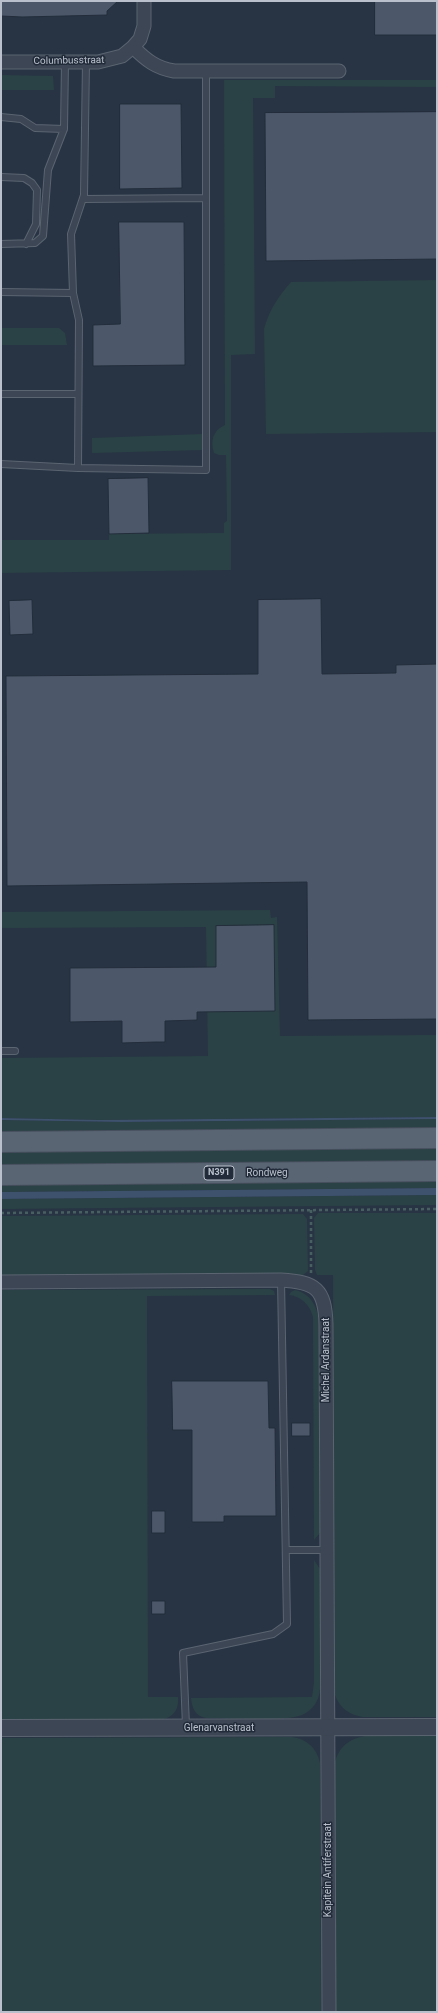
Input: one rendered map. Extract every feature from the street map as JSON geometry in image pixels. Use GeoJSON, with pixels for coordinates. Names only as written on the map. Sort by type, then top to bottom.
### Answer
{"type":"FeatureCollection","features":[{"type":"Feature","properties":{"kind":"main road"},"geometry":{"type":"LineString","coordinates":[[1,1142],[437,1138]]}},
{"type":"Feature","properties":{"kind":"main road","name":"Rondweg"},"geometry":{"type":"LineString","coordinates":[[1,1175],[437,1171]]}},
{"type":"Feature","properties":{"kind":"street","name":"Columbusstraat"},"geometry":{"type":"LineString","coordinates":[[1,62],[86,62],[109,60],[122,56],[140,39],[144,26],[144,1]]}},
{"type":"Feature","properties":{"kind":"street"},"geometry":{"type":"LineString","coordinates":[[133,47],[147,61],[160,69],[174,71],[339,71]]}},
{"type":"Feature","properties":{"kind":"street"},"geometry":{"type":"LineString","coordinates":[[1,1282],[281,1280],[309,1284]]}},
{"type":"Feature","properties":{"kind":"street","name":"Michel Ardanstraat"},"geometry":{"type":"LineString","coordinates":[[309,1284],[321,1294],[326,1308],[327,1727]]}},
{"type":"Feature","properties":{"kind":"street","name":"Kapitein Antiferstraat"},"geometry":{"type":"LineString","coordinates":[[327,1727],[329,2012]]}},
{"type":"Feature","properties":{"kind":"street","name":"Glenarvanstraat"},"geometry":{"type":"LineString","coordinates":[[1,1728],[437,1727]]}},
{"type":"Feature","properties":{"kind":"lane"},"geometry":{"type":"LineString","coordinates":[[1,244],[35,243],[43,236],[48,170],[64,129],[65,62]]}},
{"type":"Feature","properties":{"kind":"lane"},"geometry":{"type":"LineString","coordinates":[[78,468],[78,320],[73,293],[71,234],[83,199],[86,62]]}},
{"type":"Feature","properties":{"kind":"lane"},"geometry":{"type":"LineString","coordinates":[[1,464],[78,468],[206,470],[206,71]]}},
{"type":"Feature","properties":{"kind":"lane"},"geometry":{"type":"LineString","coordinates":[[1,117],[21,119],[35,128],[64,129]]}},
{"type":"Feature","properties":{"kind":"lane"},"geometry":{"type":"LineString","coordinates":[[1,177],[24,178],[32,183],[37,190],[36,224],[26,244]]}},
{"type":"Feature","properties":{"kind":"lane"},"geometry":{"type":"LineString","coordinates":[[83,199],[206,198]]}},
{"type":"Feature","properties":{"kind":"lane"},"geometry":{"type":"LineString","coordinates":[[1,292],[73,293]]}},
{"type":"Feature","properties":{"kind":"lane"},"geometry":{"type":"LineString","coordinates":[[1,394],[78,394]]}},
{"type":"Feature","properties":{"kind":"lane"},"geometry":{"type":"LineString","coordinates":[[1,1051],[16,1051]]}},
{"type":"Feature","properties":{"kind":"lane"},"geometry":{"type":"LineString","coordinates":[[186,1728],[183,1653],[273,1634],[287,1624],[281,1280]]}},
{"type":"Feature","properties":{"kind":"lane"},"geometry":{"type":"LineString","coordinates":[[286,1550],[326,1550]]}},
{"type":"Feature","properties":{"kind":"path"},"geometry":{"type":"LineString","coordinates":[[1,1212],[437,1209]]}},
{"type":"Feature","properties":{"kind":"path"},"geometry":{"type":"LineString","coordinates":[[309,1284],[311,1274],[311,1210]]}},
{"type":"Feature","properties":{"kind":"green space"},"geometry":{"type":"Polygon","coordinates":[[[1,75],[53,76],[54,90],[1,90],[1,75]]]}},
{"type":"Feature","properties":{"kind":"green space"},"geometry":{"type":"Polygon","coordinates":[[[224,80],[437,80],[437,87],[275,86],[275,98],[253,98],[255,354],[231,355],[231,570],[1,573],[1,540],[109,540],[109,534],[224,533],[224,523],[227,521],[226,455],[214,453],[212,444],[215,433],[225,425],[224,80]]]}},
{"type":"Feature","properties":{"kind":"green space"},"geometry":{"type":"Polygon","coordinates":[[[437,280],[437,432],[266,434],[264,329],[274,304],[291,282],[437,280]]]}},
{"type":"Feature","properties":{"kind":"green space"},"geometry":{"type":"Polygon","coordinates":[[[1,328],[59,328],[65,333],[67,345],[1,345],[1,328]]]}},
{"type":"Feature","properties":{"kind":"green space"},"geometry":{"type":"Polygon","coordinates":[[[203,434],[203,450],[92,453],[92,438],[203,434]]]}},
{"type":"Feature","properties":{"kind":"green space"},"geometry":{"type":"Polygon","coordinates":[[[270,910],[271,918],[277,917],[280,1036],[437,1035],[437,1117],[100,1120],[1,1118],[1,1058],[208,1056],[206,927],[1,928],[1,912],[270,910]]]}},
{"type":"Feature","properties":{"kind":"green space"},"geometry":{"type":"Polygon","coordinates":[[[437,1119],[437,1130],[1,1133],[1,1120],[121,1122],[437,1119]]]}},
{"type":"Feature","properties":{"kind":"green space"},"geometry":{"type":"Polygon","coordinates":[[[437,1146],[437,1164],[1,1167],[1,1150],[437,1146]]]}},
{"type":"Feature","properties":{"kind":"green space"},"geometry":{"type":"Polygon","coordinates":[[[437,1180],[437,1188],[1,1192],[1,1184],[437,1180]]]}},
{"type":"Feature","properties":{"kind":"green space"},"geometry":{"type":"Polygon","coordinates":[[[437,1195],[437,1205],[1,1209],[1,1199],[437,1195]]]}},
{"type":"Feature","properties":{"kind":"green space"},"geometry":{"type":"Polygon","coordinates":[[[318,1213],[437,1213],[437,1717],[358,1716],[343,1708],[335,1695],[333,1275],[317,1275],[315,1270],[314,1218],[318,1213]]]}},
{"type":"Feature","properties":{"kind":"green space"},"geometry":{"type":"Polygon","coordinates":[[[303,1214],[307,1219],[308,1271],[303,1275],[1,1276],[1,1216],[303,1214]]]}},
{"type":"Feature","properties":{"kind":"green space"},"geometry":{"type":"Polygon","coordinates":[[[270,1289],[274,1291],[275,1295],[147,1296],[148,1697],[178,1697],[176,1711],[168,1718],[164,1719],[1,1719],[1,1290],[270,1289]]]}},
{"type":"Feature","properties":{"kind":"green space"},"geometry":{"type":"Polygon","coordinates":[[[295,1290],[305,1294],[312,1301],[317,1310],[319,1321],[320,1533],[314,1540],[313,1317],[310,1309],[301,1299],[289,1295],[295,1290]]]}},
{"type":"Feature","properties":{"kind":"green space"},"geometry":{"type":"Polygon","coordinates":[[[314,1560],[320,1569],[320,1689],[315,1705],[302,1715],[283,1718],[206,1718],[199,1715],[193,1708],[191,1698],[312,1697],[314,1683],[314,1560]]]}},
{"type":"Feature","properties":{"kind":"green space"},"geometry":{"type":"Polygon","coordinates":[[[365,1736],[437,1736],[437,2012],[335,2012],[334,1767],[340,1750],[348,1742],[365,1736]]]}},
{"type":"Feature","properties":{"kind":"green space"},"geometry":{"type":"Polygon","coordinates":[[[292,1737],[307,1742],[314,1749],[320,1763],[321,2012],[1,2012],[1,1738],[292,1737]]]}},
{"type":"Feature","properties":{"kind":"water"},"geometry":{"type":"Polygon","coordinates":[[[437,1117],[437,1119],[121,1122],[1,1120],[1,1118],[100,1120],[437,1117]]]}},
{"type":"Feature","properties":{"kind":"water"},"geometry":{"type":"Polygon","coordinates":[[[437,1188],[437,1195],[1,1199],[1,1192],[437,1188]]]}},
{"type":"Feature","properties":{"kind":"building"},"geometry":{"type":"Polygon","coordinates":[[[1,1],[118,1],[107,11],[107,15],[22,17],[1,16],[1,1]]]}},
{"type":"Feature","properties":{"kind":"building"},"geometry":{"type":"Polygon","coordinates":[[[375,1],[437,1],[437,35],[375,35],[375,1]]]}},
{"type":"Feature","properties":{"kind":"building"},"geometry":{"type":"Polygon","coordinates":[[[120,104],[181,104],[182,188],[120,189],[120,104]]]}},
{"type":"Feature","properties":{"kind":"building"},"geometry":{"type":"Polygon","coordinates":[[[437,112],[437,259],[266,261],[265,113],[437,112]]]}},
{"type":"Feature","properties":{"kind":"building"},"geometry":{"type":"Polygon","coordinates":[[[119,222],[184,222],[185,365],[93,366],[93,325],[120,324],[119,222]]]}},
{"type":"Feature","properties":{"kind":"building"},"geometry":{"type":"Polygon","coordinates":[[[148,478],[149,533],[109,534],[108,479],[148,478]]]}},
{"type":"Feature","properties":{"kind":"building"},"geometry":{"type":"Polygon","coordinates":[[[321,599],[322,674],[396,673],[396,665],[437,664],[437,1019],[308,1020],[307,882],[7,886],[6,676],[258,674],[258,600],[321,599]]]}},
{"type":"Feature","properties":{"kind":"building"},"geometry":{"type":"Polygon","coordinates":[[[32,600],[33,634],[10,635],[9,601],[32,600]]]}},
{"type":"Feature","properties":{"kind":"building"},"geometry":{"type":"Polygon","coordinates":[[[274,925],[275,1011],[197,1012],[197,1020],[165,1021],[165,1042],[122,1043],[122,1021],[70,1022],[70,968],[216,967],[216,926],[274,925]]]}},
{"type":"Feature","properties":{"kind":"building"},"geometry":{"type":"Polygon","coordinates":[[[172,1381],[268,1381],[269,1428],[275,1428],[276,1516],[224,1516],[224,1522],[192,1522],[192,1430],[173,1430],[172,1381]]]}},
{"type":"Feature","properties":{"kind":"building"},"geometry":{"type":"Polygon","coordinates":[[[292,1423],[310,1423],[310,1436],[292,1436],[292,1423]]]}},
{"type":"Feature","properties":{"kind":"building"},"geometry":{"type":"Polygon","coordinates":[[[152,1511],[165,1511],[165,1533],[152,1533],[152,1511]]]}},
{"type":"Feature","properties":{"kind":"building"},"geometry":{"type":"Polygon","coordinates":[[[152,1601],[165,1601],[165,1614],[152,1614],[152,1601]]]}}]}
